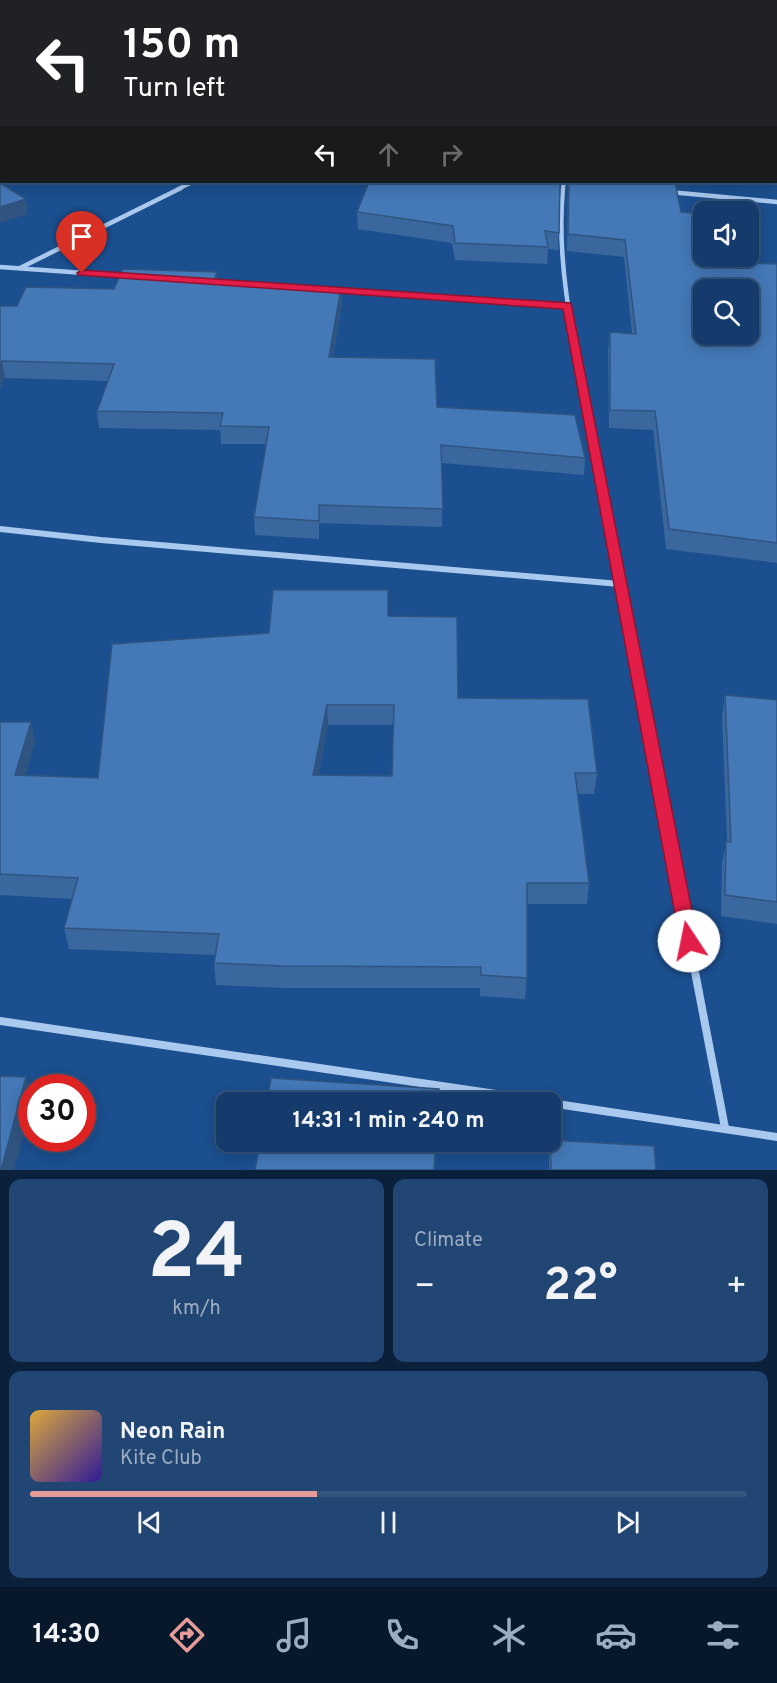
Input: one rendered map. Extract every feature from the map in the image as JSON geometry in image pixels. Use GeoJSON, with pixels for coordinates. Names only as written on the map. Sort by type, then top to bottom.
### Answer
{"type":"FeatureCollection","features":[{"type":"Feature","properties":{"kind":"street"},"geometry":{"type":"LineString","coordinates":[[19,268],[191,183]]}},
{"type":"Feature","properties":{"kind":"street"},"geometry":{"type":"LineString","coordinates":[[564,183],[561,211],[568,306],[725,1128]]}},
{"type":"Feature","properties":{"kind":"street"},"geometry":{"type":"LineString","coordinates":[[665,191],[777,202]]}},
{"type":"Feature","properties":{"kind":"street"},"geometry":{"type":"LineString","coordinates":[[0,267],[133,277]]}},
{"type":"Feature","properties":{"kind":"street"},"geometry":{"type":"LineString","coordinates":[[330,290],[568,306]]}},
{"type":"Feature","properties":{"kind":"street"},"geometry":{"type":"LineString","coordinates":[[0,529],[112,541],[620,584]]}},
{"type":"Feature","properties":{"kind":"street"},"geometry":{"type":"LineString","coordinates":[[0,1021],[482,1092]]}},
{"type":"Feature","properties":{"kind":"street"},"geometry":{"type":"LineString","coordinates":[[561,1104],[777,1137]]}},
{"type":"Feature","properties":{"kind":"building"},"geometry":{"type":"Polygon","coordinates":[[[0,183],[26,199],[0,207],[0,183]]]}},
{"type":"Feature","properties":{"kind":"building"},"geometry":{"type":"Polygon","coordinates":[[[369,183],[560,183],[559,233],[545,231],[548,247],[455,243],[453,226],[357,212],[369,183]]]}},
{"type":"Feature","properties":{"kind":"building"},"geometry":{"type":"Polygon","coordinates":[[[569,183],[675,183],[681,212],[693,213],[693,267],[759,267],[759,263],[777,264],[777,543],[669,529],[655,411],[610,410],[610,332],[636,334],[625,240],[568,234],[569,183]]]}},
{"type":"Feature","properties":{"kind":"building"},"geometry":{"type":"Polygon","coordinates":[[[123,269],[217,272],[214,281],[341,288],[329,357],[435,359],[437,407],[575,415],[585,458],[441,445],[443,509],[319,505],[319,521],[254,517],[269,427],[220,426],[223,413],[97,411],[114,364],[2,361],[0,366],[0,306],[17,306],[26,287],[114,289],[123,269]]]}},
{"type":"Feature","properties":{"kind":"building"},"geometry":{"type":"Polygon","coordinates":[[[273,590],[388,590],[388,616],[457,617],[458,698],[588,699],[597,773],[575,773],[589,883],[527,883],[527,978],[481,975],[481,967],[282,966],[214,963],[219,934],[64,928],[78,878],[0,874],[0,722],[31,722],[15,775],[98,778],[112,644],[269,633],[273,590]],[[327,705],[313,775],[392,776],[394,705],[327,705]]]}},
{"type":"Feature","properties":{"kind":"building"},"geometry":{"type":"Polygon","coordinates":[[[725,695],[777,700],[777,902],[725,895],[726,841],[731,842],[725,695]]]}},
{"type":"Feature","properties":{"kind":"building"},"geometry":{"type":"Polygon","coordinates":[[[0,1076],[18,1077],[18,1107],[0,1170],[0,1076]]]}},
{"type":"Feature","properties":{"kind":"building"},"geometry":{"type":"Polygon","coordinates":[[[271,1078],[439,1089],[439,1092],[269,1092],[271,1078]]]}},
{"type":"Feature","properties":{"kind":"building"},"geometry":{"type":"Polygon","coordinates":[[[561,1141],[654,1146],[656,1170],[551,1170],[550,1152],[561,1152],[561,1141]]]}},
{"type":"Feature","properties":{"kind":"building"},"geometry":{"type":"Polygon","coordinates":[[[258,1152],[435,1152],[434,1170],[255,1170],[258,1152]]]}},
{"type":"Feature","properties":{"kind":"route"},"geometry":{"type":"LineString","coordinates":[[82,273],[568,306],[689,941]]}}]}
